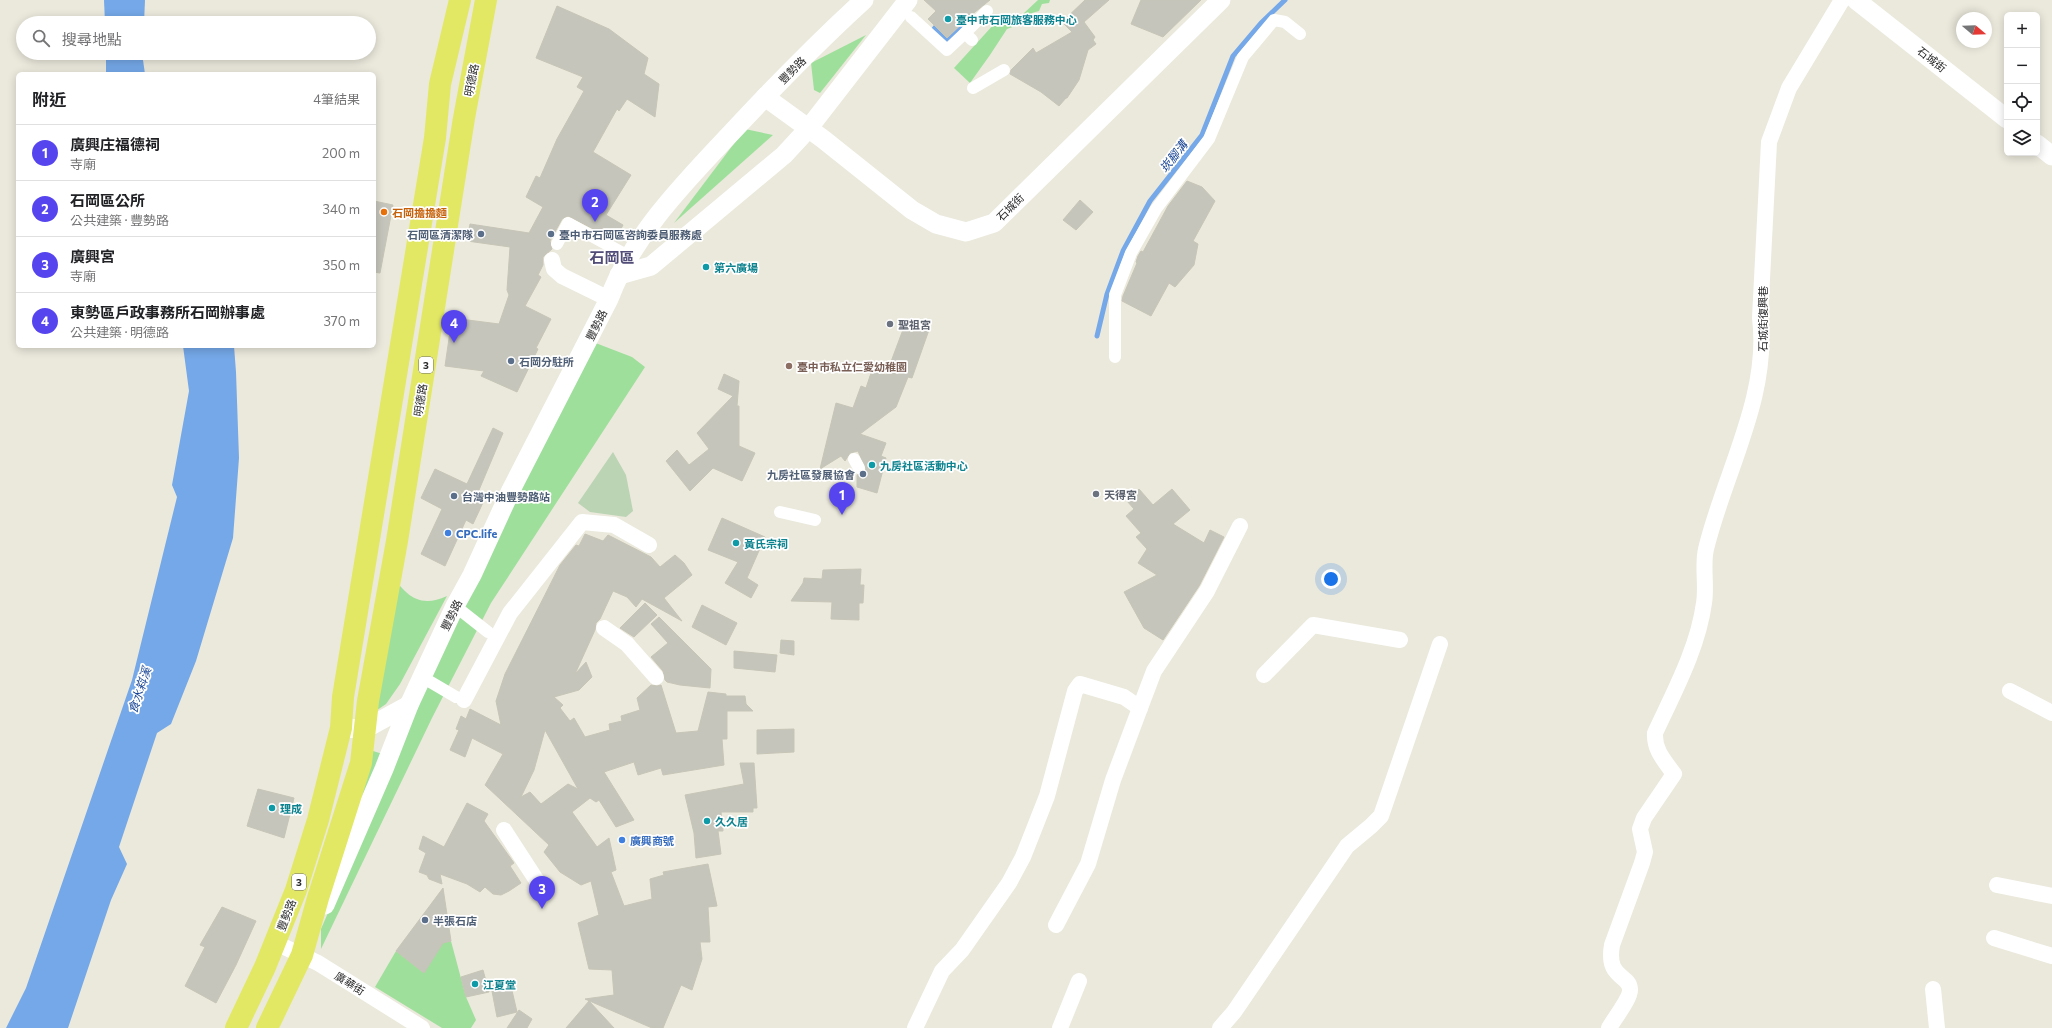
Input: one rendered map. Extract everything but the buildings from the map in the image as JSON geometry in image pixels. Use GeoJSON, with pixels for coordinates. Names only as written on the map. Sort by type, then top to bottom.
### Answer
{"type":"FeatureCollection","features":[{"type":"Feature","properties":{"kind":"main road","name":"3"},"geometry":{"type":"LineString","coordinates":[[341,728],[343,697],[434,138],[440,84],[460,0]]}},
{"type":"Feature","properties":{"kind":"main road","name":"明德路"},"geometry":{"type":"LineString","coordinates":[[365,729],[368,701],[403,504],[464,118],[486,0]]}},
{"type":"Feature","properties":{"kind":"main road","name":"豐勢路"},"geometry":{"type":"LineString","coordinates":[[236,1028],[276,943],[296,890],[318,820],[341,728]]}},
{"type":"Feature","properties":{"kind":"main road","name":"豐勢路"},"geometry":{"type":"LineString","coordinates":[[267,1028],[302,955],[318,898],[361,763],[365,729]]}},
{"type":"Feature","properties":{"kind":"street","name":"豐勢路"},"geometry":{"type":"LineString","coordinates":[[302,955],[384,769],[409,705],[455,606],[472,575],[511,490],[610,299],[619,275],[652,224],[691,176],[765,97],[864,0]]}},
{"type":"Feature","properties":{"kind":"street","name":"石城街"},"geometry":{"type":"LineString","coordinates":[[765,97],[882,185],[912,210],[936,224],[966,232],[994,223],[1221,0]]}},
{"type":"Feature","properties":{"kind":"street","name":"石城街復興巷"},"geometry":{"type":"LineString","coordinates":[[1609,1028],[1628,996],[1630,988],[1628,982],[1615,973],[1611,964],[1610,955],[1612,945],[1644,858],[1645,852],[1640,829],[1644,818],[1674,774],[1658,753],[1654,743],[1655,733],[1695,641],[1704,603],[1706,550],[1751,407],[1762,359],[1763,340],[1760,318],[1769,142],[1789,88],[1842,0]]}},
{"type":"Feature","properties":{"kind":"street","name":"石城街"},"geometry":{"type":"LineString","coordinates":[[1856,0],[2004,117]]}},
{"type":"Feature","properties":{"kind":"street"},"geometry":{"type":"LineString","coordinates":[[619,275],[651,266],[784,154],[808,129],[910,8],[928,26],[947,50],[968,36],[987,11]]}},
{"type":"Feature","properties":{"kind":"street"},"geometry":{"type":"LineString","coordinates":[[1115,357],[1114,295],[1131,253],[1156,209],[1209,139],[1243,57],[1274,20],[1285,22],[1300,34]]}},
{"type":"Feature","properties":{"kind":"street"},"geometry":{"type":"LineString","coordinates":[[973,88],[1004,70]]}},
{"type":"Feature","properties":{"kind":"street"},"geometry":{"type":"LineString","coordinates":[[2040,146],[2052,156]]}},
{"type":"Feature","properties":{"kind":"street"},"geometry":{"type":"LineString","coordinates":[[557,244],[568,223],[630,257]]}},
{"type":"Feature","properties":{"kind":"street"},"geometry":{"type":"LineString","coordinates":[[552,260],[554,269],[562,276],[610,299]]}},
{"type":"Feature","properties":{"kind":"street"},"geometry":{"type":"LineString","coordinates":[[780,512],[815,520]]}},
{"type":"Feature","properties":{"kind":"street"},"geometry":{"type":"LineString","coordinates":[[422,677],[460,698],[489,638],[582,522],[614,525],[649,545]]}},
{"type":"Feature","properties":{"kind":"street"},"geometry":{"type":"LineString","coordinates":[[1056,926],[1088,864],[1113,780],[1154,671],[1207,591],[1240,526]]}},
{"type":"Feature","properties":{"kind":"street"},"geometry":{"type":"LineString","coordinates":[[455,606],[489,638]]}},
{"type":"Feature","properties":{"kind":"street"},"geometry":{"type":"LineString","coordinates":[[1264,675],[1313,625],[1400,640]]}},
{"type":"Feature","properties":{"kind":"street"},"geometry":{"type":"LineString","coordinates":[[604,628],[627,644],[656,677]]}},
{"type":"Feature","properties":{"kind":"street"},"geometry":{"type":"LineString","coordinates":[[1220,1028],[1234,1012],[1347,846],[1381,816],[1440,644]]}},
{"type":"Feature","properties":{"kind":"street"},"geometry":{"type":"LineString","coordinates":[[915,1028],[942,971],[962,950],[1009,883],[1023,857],[1047,796],[1075,691],[1080,684],[1124,697],[1140,708]]}},
{"type":"Feature","properties":{"kind":"street"},"geometry":{"type":"LineString","coordinates":[[2010,691],[2052,713]]}},
{"type":"Feature","properties":{"kind":"street"},"geometry":{"type":"LineString","coordinates":[[341,728],[365,729],[409,705]]}},
{"type":"Feature","properties":{"kind":"street"},"geometry":{"type":"LineString","coordinates":[[504,830],[539,884]]}},
{"type":"Feature","properties":{"kind":"street"},"geometry":{"type":"LineString","coordinates":[[1997,885],[2052,896]]}},
{"type":"Feature","properties":{"kind":"street"},"geometry":{"type":"LineString","coordinates":[[1994,938],[2052,956]]}},
{"type":"Feature","properties":{"kind":"street","name":"廣華街"},"geometry":{"type":"LineString","coordinates":[[276,943],[324,966],[422,1028]]}},
{"type":"Feature","properties":{"kind":"street"},"geometry":{"type":"LineString","coordinates":[[1060,1028],[1079,981]]}},
{"type":"Feature","properties":{"kind":"street"},"geometry":{"type":"LineString","coordinates":[[1933,989],[1937,1028]]}},
{"type":"Feature","properties":{"kind":"green space"},"geometry":{"type":"Polygon","coordinates":[[[1038,0],[1050,0],[1049,3],[1042,4],[1039,11],[1032,13],[1030,18],[1023,19],[1018,25],[1007,29],[970,83],[954,68],[995,23],[1007,21],[1023,14],[1038,0]]]}},
{"type":"Feature","properties":{"kind":"green space"},"geometry":{"type":"Polygon","coordinates":[[[866,35],[820,93],[814,90],[811,63],[866,35]]]}},
{"type":"Feature","properties":{"kind":"green space"},"geometry":{"type":"Polygon","coordinates":[[[745,129],[773,135],[674,223],[745,129]]]}},
{"type":"Feature","properties":{"kind":"green space"},"geometry":{"type":"Polygon","coordinates":[[[593,342],[632,357],[645,367],[491,603],[432,718],[321,949],[321,929],[390,769],[415,700],[593,342]]]}},
{"type":"Feature","properties":{"kind":"green space"},"geometry":{"type":"Polygon","coordinates":[[[613,452],[626,475],[633,511],[626,517],[590,512],[578,503],[613,452]]]}},
{"type":"Feature","properties":{"kind":"green space"},"geometry":{"type":"Polygon","coordinates":[[[390,572],[401,587],[414,598],[428,601],[437,600],[447,596],[400,684],[386,704],[367,717],[390,572]]]}},
{"type":"Feature","properties":{"kind":"green space"},"geometry":{"type":"Polygon","coordinates":[[[373,751],[386,755],[360,814],[367,755],[373,751]]]}},
{"type":"Feature","properties":{"kind":"green space"},"geometry":{"type":"Polygon","coordinates":[[[451,941],[466,997],[476,1020],[471,1028],[442,1028],[375,987],[396,951],[424,973],[437,944],[451,941]]]}},
{"type":"Feature","properties":{"kind":"water"},"geometry":{"type":"Polygon","coordinates":[[[104,0],[145,0],[144,16],[105,16],[104,0]]]}},
{"type":"Feature","properties":{"kind":"water"},"geometry":{"type":"Polygon","coordinates":[[[970,16],[972,18],[946,45],[930,30],[934,25],[947,38],[970,16]]]}},
{"type":"Feature","properties":{"kind":"water"},"geometry":{"type":"Polygon","coordinates":[[[106,60],[143,60],[145,72],[106,72],[106,60]]]}},
{"type":"Feature","properties":{"kind":"water","name":"食水嵙溪"},"geometry":{"type":"Polygon","coordinates":[[[183,348],[234,348],[239,458],[233,538],[196,661],[171,724],[157,733],[119,847],[127,864],[111,900],[68,1028],[6,1028],[26,988],[132,680],[177,497],[172,485],[189,391],[183,348]]]}},
{"type":"Feature","properties":{"kind":"waterway","name":"崁腳溝"},"geometry":{"type":"LineString","coordinates":[[1097,336],[1107,294],[1123,251],[1150,201],[1202,135],[1233,56],[1261,23],[1285,0]]}},
{"type":"Feature","properties":{"kind":"place","name":"臺中市石岡旅客服務中心"},"geometry":{"type":"Point","coordinates":[948,19]}},
{"type":"Feature","properties":{"kind":"place","name":"石岡擔擔麵"},"geometry":{"type":"Point","coordinates":[384,212]}},
{"type":"Feature","properties":{"kind":"place","name":"石岡區公所"},"geometry":{"type":"Point","coordinates":[595,222]}},
{"type":"Feature","properties":{"kind":"place","name":"石岡區清潔隊"},"geometry":{"type":"Point","coordinates":[481,234]}},
{"type":"Feature","properties":{"kind":"place","name":"臺中市石岡區咨詢委員服務處"},"geometry":{"type":"Point","coordinates":[551,234]}},
{"type":"Feature","properties":{"kind":"place","name":"第六廣場"},"geometry":{"type":"Point","coordinates":[706,267]}},
{"type":"Feature","properties":{"kind":"place","name":"聖祖宮"},"geometry":{"type":"Point","coordinates":[890,324]}},
{"type":"Feature","properties":{"kind":"place","name":"東勢區戶政事務所石岡辦事處"},"geometry":{"type":"Point","coordinates":[454,343]}},
{"type":"Feature","properties":{"kind":"place","name":"石岡分駐所"},"geometry":{"type":"Point","coordinates":[511,361]}},
{"type":"Feature","properties":{"kind":"place","name":"臺中市私立仁愛幼稚園"},"geometry":{"type":"Point","coordinates":[789,366]}},
{"type":"Feature","properties":{"kind":"place","name":"九房社區活動中心"},"geometry":{"type":"Point","coordinates":[872,465]}},
{"type":"Feature","properties":{"kind":"place","name":"九房社區發展協會"},"geometry":{"type":"Point","coordinates":[863,474]}},
{"type":"Feature","properties":{"kind":"place","name":"天得宮"},"geometry":{"type":"Point","coordinates":[1096,494]}},
{"type":"Feature","properties":{"kind":"place","name":"台灣中油豐勢路站"},"geometry":{"type":"Point","coordinates":[454,496]}},
{"type":"Feature","properties":{"kind":"place","name":"廣興庄福德祠"},"geometry":{"type":"Point","coordinates":[842,515]}},
{"type":"Feature","properties":{"kind":"place","name":"CPC.life"},"geometry":{"type":"Point","coordinates":[448,533]}},
{"type":"Feature","properties":{"kind":"place","name":"黃氏宗祠"},"geometry":{"type":"Point","coordinates":[736,543]}},
{"type":"Feature","properties":{"kind":"place","name":"理成"},"geometry":{"type":"Point","coordinates":[272,808]}},
{"type":"Feature","properties":{"kind":"place","name":"久久居"},"geometry":{"type":"Point","coordinates":[707,821]}},
{"type":"Feature","properties":{"kind":"place","name":"廣興商號"},"geometry":{"type":"Point","coordinates":[622,840]}},
{"type":"Feature","properties":{"kind":"place","name":"廣興宮"},"geometry":{"type":"Point","coordinates":[542,909]}},
{"type":"Feature","properties":{"kind":"place","name":"半張石店"},"geometry":{"type":"Point","coordinates":[425,920]}},
{"type":"Feature","properties":{"kind":"place","name":"江夏堂"},"geometry":{"type":"Point","coordinates":[475,984]}},
{"type":"Feature","properties":{"kind":"district","name":"石岡區"},"geometry":{"type":"Point","coordinates":[612,257]}}]}
